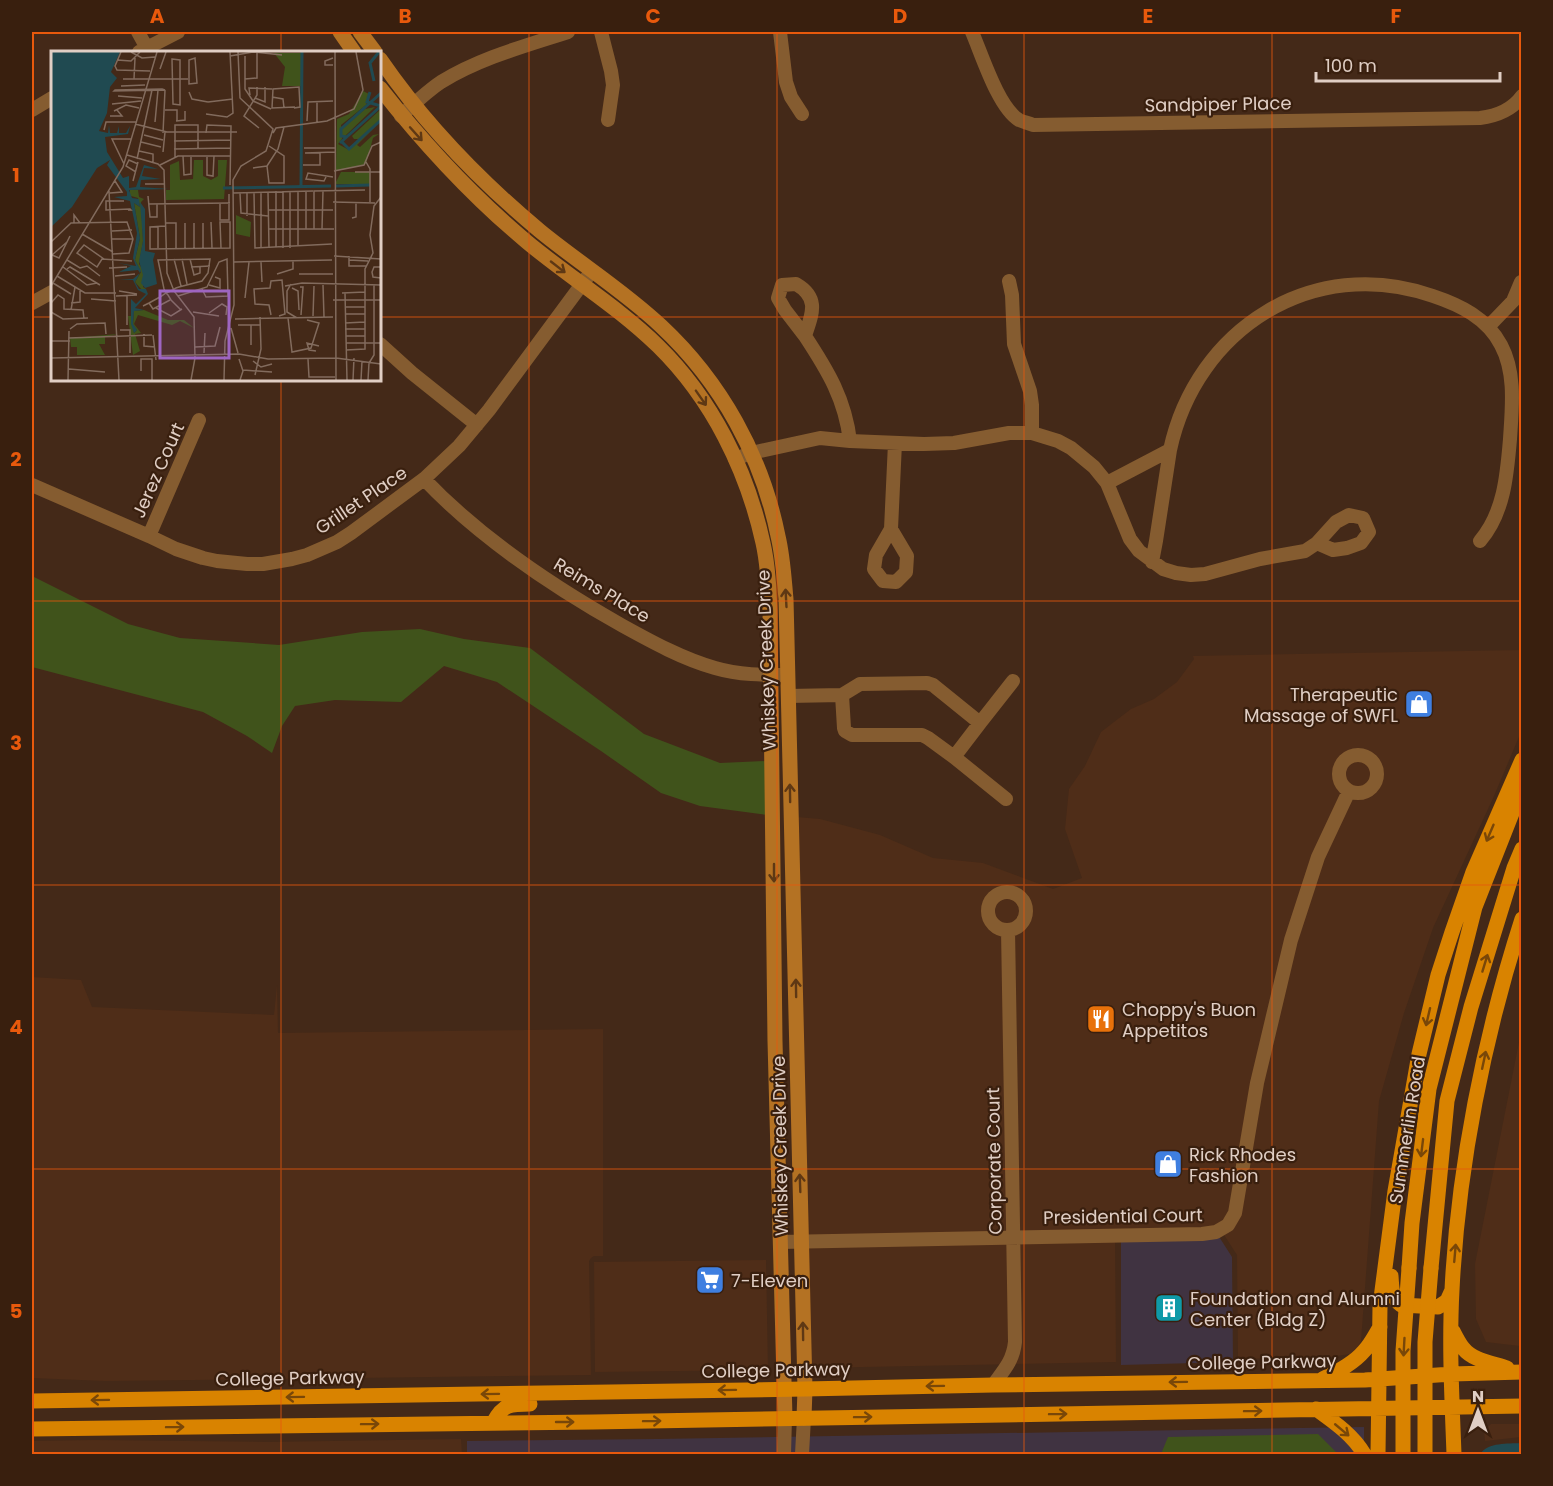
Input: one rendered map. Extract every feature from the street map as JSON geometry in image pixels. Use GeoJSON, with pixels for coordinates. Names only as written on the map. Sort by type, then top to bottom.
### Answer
{"type":"FeatureCollection","features":[{"type":"Feature","properties":{"kind":"main road"},"geometry":{"type":"LineString","coordinates":[[1378,1455],[1380,1306],[1395,1191],[1419,1054],[1438,975],[1473,872],[1521,760]]}},
{"type":"Feature","properties":{"kind":"main road","name":"Summerlin Road"},"geometry":{"type":"LineString","coordinates":[[1403,1455],[1403,1351],[1412,1223],[1429,1089],[1475,907],[1521,788]]}},
{"type":"Feature","properties":{"kind":"main road","name":"Summerlin Road"},"geometry":{"type":"LineString","coordinates":[[1425,1455],[1425,1342],[1447,1101],[1471,1007],[1521,849]]}},
{"type":"Feature","properties":{"kind":"main road"},"geometry":{"type":"LineString","coordinates":[[1454,1455],[1451,1328],[1458,1216],[1479,1081],[1521,919]]}},
{"type":"Feature","properties":{"kind":"main road"},"geometry":{"type":"LineString","coordinates":[[1390,1234],[1392,1293],[1398,1303],[1438,1307],[1448,1301],[1452,1290]]}},
{"type":"Feature","properties":{"kind":"main road"},"geometry":{"type":"LineString","coordinates":[[1320,1381],[1358,1357],[1380,1327]]}},
{"type":"Feature","properties":{"kind":"main road"},"geometry":{"type":"LineString","coordinates":[[1451,1328],[1469,1354],[1521,1372]]}},
{"type":"Feature","properties":{"kind":"main road","name":"College Parkway"},"geometry":{"type":"LineString","coordinates":[[32,1401],[785,1390],[993,1384],[1320,1381],[1521,1372]]}},
{"type":"Feature","properties":{"kind":"main road"},"geometry":{"type":"LineString","coordinates":[[493,1423],[500,1411],[512,1404],[571,1403],[600,1392]]}},
{"type":"Feature","properties":{"kind":"main road"},"geometry":{"type":"LineString","coordinates":[[32,1429],[1521,1406]]}},
{"type":"Feature","properties":{"kind":"main road"},"geometry":{"type":"LineString","coordinates":[[1316,1409],[1352,1438],[1364,1455]]}},
{"type":"Feature","properties":{"kind":"street"},"geometry":{"type":"LineString","coordinates":[[138,32],[145,51],[178,32]]}},
{"type":"Feature","properties":{"kind":"street"},"geometry":{"type":"LineString","coordinates":[[340,32],[353,51]]}},
{"type":"Feature","properties":{"kind":"street"},"geometry":{"type":"LineString","coordinates":[[360,32],[374,51]]}},
{"type":"Feature","properties":{"kind":"street"},"geometry":{"type":"LineString","coordinates":[[401,116],[441,82],[508,52],[568,32]]}},
{"type":"Feature","properties":{"kind":"street"},"geometry":{"type":"LineString","coordinates":[[601,32],[613,85],[608,120]]}},
{"type":"Feature","properties":{"kind":"street"},"geometry":{"type":"LineString","coordinates":[[780,32],[786,82],[791,97],[802,114]]}},
{"type":"Feature","properties":{"kind":"street","name":"Sandpiper Place"},"geometry":{"type":"LineString","coordinates":[[972,32],[1009,112],[1020,121],[1033,125],[1480,118],[1494,116],[1519,100]]}},
{"type":"Feature","properties":{"kind":"street","name":"Whiskey Creek Drive"},"geometry":{"type":"LineString","coordinates":[[381,60],[436,130],[508,204],[640,307],[682,348],[714,387],[743,434],[769,501],[784,567],[786,599],[802,1241],[804,1418]]}},
{"type":"Feature","properties":{"kind":"street","name":"Whiskey Creek Drive"},"geometry":{"type":"LineString","coordinates":[[381,89],[401,116],[443,163],[480,200],[526,241],[630,322],[668,357],[690,383],[728,442],[746,484],[755,513],[768,574],[770,611],[775,1041],[785,1418]]}},
{"type":"Feature","properties":{"kind":"street"},"geometry":{"type":"LineString","coordinates":[[32,110],[51,99]]}},
{"type":"Feature","properties":{"kind":"street","name":"Grillet Place"},"geometry":{"type":"LineString","coordinates":[[32,485],[183,552],[218,561],[247,564],[271,563],[292,560],[322,549],[337,542],[424,479],[459,446],[591,271]]}},
{"type":"Feature","properties":{"kind":"street"},"geometry":{"type":"LineString","coordinates":[[1009,281],[1012,295],[1014,344],[1030,391],[1032,433]]}},
{"type":"Feature","properties":{"kind":"street"},"geometry":{"type":"LineString","coordinates":[[1488,327],[1513,301],[1521,282]]}},
{"type":"Feature","properties":{"kind":"street"},"geometry":{"type":"LineString","coordinates":[[1152,561],[1170,450],[1178,421],[1198,378],[1227,341],[1252,321],[1292,298],[1348,285],[1392,285],[1420,291],[1458,305],[1488,327],[1502,346],[1512,380],[1508,462],[1499,511],[1492,526],[1480,541]]}},
{"type":"Feature","properties":{"kind":"street"},"geometry":{"type":"LineString","coordinates":[[32,303],[51,293]]}},
{"type":"Feature","properties":{"kind":"street"},"geometry":{"type":"LineString","coordinates":[[805,336],[838,393],[848,422],[850,441]]}},
{"type":"Feature","properties":{"kind":"street"},"geometry":{"type":"LineString","coordinates":[[381,345],[477,425]]}},
{"type":"Feature","properties":{"kind":"street","name":"Jerez Court"},"geometry":{"type":"LineString","coordinates":[[149,536],[199,420]]}},
{"type":"Feature","properties":{"kind":"street"},"geometry":{"type":"LineString","coordinates":[[735,459],[751,453],[820,438],[924,444],[954,443],[1009,433],[1032,433],[1058,441],[1071,448],[1094,467],[1107,483],[1130,539],[1139,551],[1163,569],[1191,575],[1205,574],[1260,559],[1305,551],[1317,543]]}},
{"type":"Feature","properties":{"kind":"street"},"geometry":{"type":"LineString","coordinates":[[891,529],[895,442]]}},
{"type":"Feature","properties":{"kind":"street"},"geometry":{"type":"LineString","coordinates":[[1107,483],[1170,450]]}},
{"type":"Feature","properties":{"kind":"street","name":"Reims Place"},"geometry":{"type":"LineString","coordinates":[[424,479],[457,512],[503,548],[600,613],[650,640],[714,668],[743,674],[788,675]]}},
{"type":"Feature","properties":{"kind":"street"},"geometry":{"type":"LineString","coordinates":[[954,757],[1013,681]]}},
{"type":"Feature","properties":{"kind":"street"},"geometry":{"type":"LineString","coordinates":[[788,696],[842,695],[860,684],[927,683],[933,685],[980,723]]}},
{"type":"Feature","properties":{"kind":"street"},"geometry":{"type":"LineString","coordinates":[[842,695],[844,728],[848,734],[922,735],[954,757],[1006,799]]}},
{"type":"Feature","properties":{"kind":"street","name":"Presidential Court"},"geometry":{"type":"LineString","coordinates":[[780,1242],[1202,1234],[1216,1232],[1228,1225],[1235,1213],[1257,1085],[1291,940],[1322,845],[1348,790]]}},
{"type":"Feature","properties":{"kind":"street","name":"Corporate Court"},"geometry":{"type":"LineString","coordinates":[[993,1384],[1013,1356],[1015,1342],[1008,930]]}},
{"type":"Feature","properties":{"kind":"street"},"geometry":{"type":"LineString","coordinates":[[784,1455],[785,1418]]}},
{"type":"Feature","properties":{"kind":"street"},"geometry":{"type":"LineString","coordinates":[[802,1455],[804,1418]]}},
{"type":"Feature","properties":{"kind":"shaded area"},"geometry":{"type":"Polygon","coordinates":[[[1521,650],[1521,732],[1433,928],[1404,1013],[1379,1101],[1361,1341],[1357,1348],[1350,1354],[1330,1357],[1238,1359],[1237,1255],[1219,1227],[1115,1235],[1116,1362],[811,1368],[797,817],[820,819],[880,835],[933,858],[983,863],[1053,889],[1082,878],[1065,829],[1069,789],[1085,766],[1101,732],[1131,709],[1154,699],[1177,682],[1194,659],[1193,656],[1521,650]]]}},
{"type":"Feature","properties":{"kind":"shaded area"},"geometry":{"type":"Polygon","coordinates":[[[32,977],[81,980],[92,1007],[274,1015],[277,985],[278,1033],[603,1029],[603,1256],[594,1256],[589,1261],[591,1375],[106,1381],[32,1378],[32,977]]]}},
{"type":"Feature","properties":{"kind":"shaded area"},"geometry":{"type":"Polygon","coordinates":[[[1521,1032],[1522,1346],[1520,1346],[1486,1342],[1476,1319],[1475,1264],[1521,1032]]]}},
{"type":"Feature","properties":{"kind":"shaded area"},"geometry":{"type":"Polygon","coordinates":[[[1216,1232],[1232,1257],[1233,1362],[1121,1365],[1121,1235],[1216,1232]]]}},
{"type":"Feature","properties":{"kind":"shaded area"},"geometry":{"type":"Polygon","coordinates":[[[766,1260],[768,1370],[595,1372],[594,1262],[766,1260]]]}},
{"type":"Feature","properties":{"kind":"shaded area"},"geometry":{"type":"Polygon","coordinates":[[[1491,1424],[1521,1424],[1521,1437],[1485,1441],[1484,1431],[1491,1424]]]}},
{"type":"Feature","properties":{"kind":"shaded area"},"geometry":{"type":"Polygon","coordinates":[[[1364,1427],[1364,1454],[467,1454],[467,1441],[1364,1427]]]}},
{"type":"Feature","properties":{"kind":"shaded area"},"geometry":{"type":"Polygon","coordinates":[[[461,1439],[462,1454],[32,1454],[32,1441],[268,1442],[461,1439]]]}},
{"type":"Feature","properties":{"kind":"green space"},"geometry":{"type":"Polygon","coordinates":[[[32,576],[128,624],[180,638],[279,645],[362,632],[420,629],[464,639],[530,648],[644,734],[720,763],[766,761],[767,815],[700,806],[661,793],[497,682],[444,666],[401,702],[335,700],[295,706],[282,726],[272,753],[247,736],[203,712],[32,667],[32,576]]]}},
{"type":"Feature","properties":{"kind":"green space"},"geometry":{"type":"Polygon","coordinates":[[[1318,1434],[1338,1454],[1161,1454],[1168,1437],[1318,1434]]]}},
{"type":"Feature","properties":{"kind":"water"},"geometry":{"type":"Polygon","coordinates":[[[1521,1443],[1521,1454],[1480,1454],[1488,1447],[1521,1443]]]}},
{"type":"Feature","properties":{"kind":"place","name":"Therapeutic Massage of SWFL"},"geometry":{"type":"Point","coordinates":[1419,704]}},
{"type":"Feature","properties":{"kind":"place","name":"Choppy's Buon Appetitos"},"geometry":{"type":"Point","coordinates":[1101,1019]}},
{"type":"Feature","properties":{"kind":"place","name":"Rick Rhodes Fashion"},"geometry":{"type":"Point","coordinates":[1168,1164]}},
{"type":"Feature","properties":{"kind":"place","name":"7-Eleven"},"geometry":{"type":"Point","coordinates":[710,1280]}},
{"type":"Feature","properties":{"kind":"place","name":"Foundation and Alumni Center (Bldg Z)"},"geometry":{"type":"Point","coordinates":[1169,1308]}}]}
